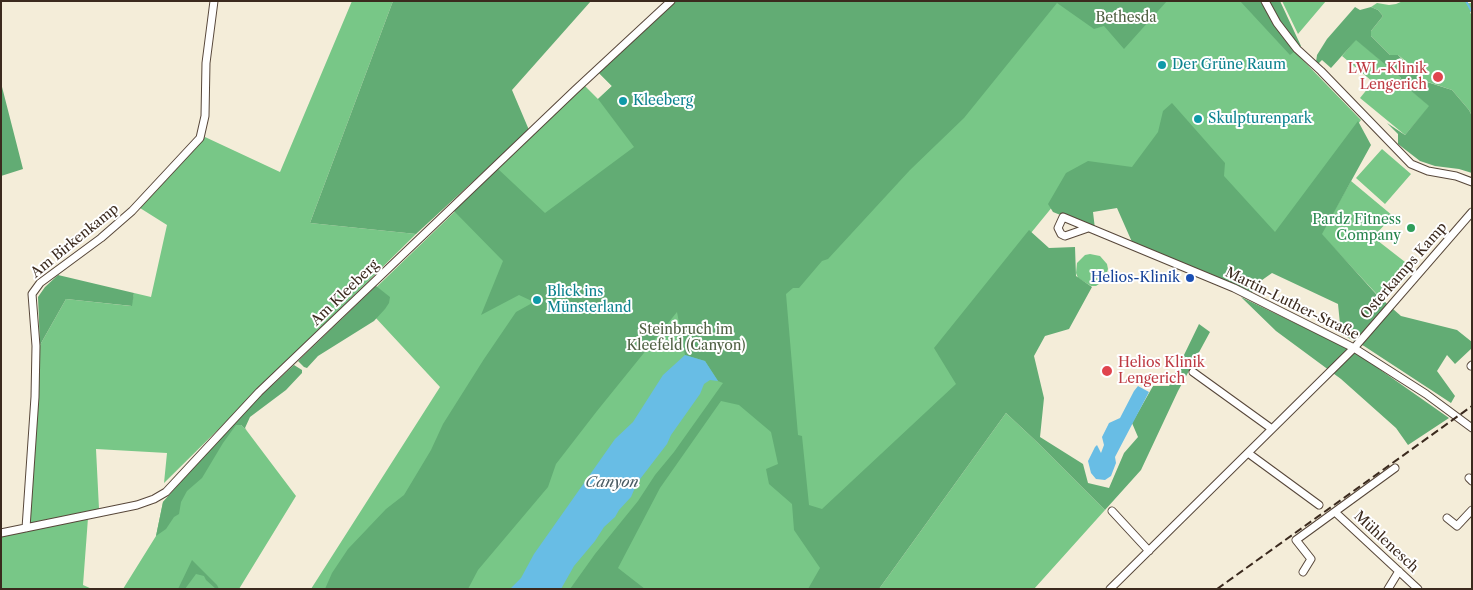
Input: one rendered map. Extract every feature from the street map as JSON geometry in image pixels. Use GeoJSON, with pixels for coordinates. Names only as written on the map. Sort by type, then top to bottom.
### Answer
{"type":"FeatureCollection","features":[{"type":"Feature","properties":{"kind":"street","name":"Am Birkenkamp"},"geometry":{"type":"LineString","coordinates":[[26,528],[35,397],[36,346],[32,294],[40,283],[100,238],[132,211],[200,138],[205,116],[206,63],[214,1]]}},
{"type":"Feature","properties":{"kind":"street","name":"Am Kleeberg"},"geometry":{"type":"LineString","coordinates":[[1,533],[137,505],[166,492],[258,392],[671,1]]}},
{"type":"Feature","properties":{"kind":"street"},"geometry":{"type":"LineString","coordinates":[[1265,1],[1277,23],[1297,49],[1328,78],[1411,164],[1428,172],[1456,176],[1472,182]]}},
{"type":"Feature","properties":{"kind":"street","name":"Osterkamps Kamp"},"geometry":{"type":"LineString","coordinates":[[1110,589],[1354,348],[1472,212]]}},
{"type":"Feature","properties":{"kind":"street","name":"Martin-Luther-Straße"},"geometry":{"type":"LineString","coordinates":[[1088,228],[1234,288],[1354,348],[1426,394],[1472,428]]}},
{"type":"Feature","properties":{"kind":"street"},"geometry":{"type":"LineString","coordinates":[[1193,372],[1272,429]]}},
{"type":"Feature","properties":{"kind":"street"},"geometry":{"type":"LineString","coordinates":[[1248,453],[1319,506]]}},
{"type":"Feature","properties":{"kind":"street"},"geometry":{"type":"LineString","coordinates":[[1335,512],[1396,468]]}},
{"type":"Feature","properties":{"kind":"street"},"geometry":{"type":"LineString","coordinates":[[1447,518],[1457,526],[1472,510]]}},
{"type":"Feature","properties":{"kind":"street"},"geometry":{"type":"LineString","coordinates":[[1112,511],[1149,550]]}},
{"type":"Feature","properties":{"kind":"street","name":"Mühlenesch"},"geometry":{"type":"LineString","coordinates":[[1303,572],[1311,559],[1296,540],[1335,512],[1418,589]]}},
{"type":"Feature","properties":{"kind":"street"},"geometry":{"type":"LineString","coordinates":[[1388,589],[1399,572]]}},
{"type":"Feature","properties":{"kind":"green space"},"geometry":{"type":"Polygon","coordinates":[[[352,1],[393,1],[310,223],[416,234],[164,483],[167,453],[96,449],[99,509],[30,523],[40,345],[66,299],[131,306],[134,293],[151,297],[167,225],[140,208],[205,137],[280,172],[352,1]]]}},
{"type":"Feature","properties":{"kind":"green space"},"geometry":{"type":"Polygon","coordinates":[[[393,1],[591,1],[512,90],[529,130],[416,234],[310,223],[393,1]]]}},
{"type":"Feature","properties":{"kind":"green space","name":"Steinbruch im Kleefeld (Canyon)"},"geometry":{"type":"Polygon","coordinates":[[[675,1],[1262,1],[1293,50],[1361,120],[1276,235],[1119,203],[1062,195],[937,348],[1005,412],[877,589],[311,589],[440,387],[361,302],[498,170],[497,168],[585,86],[598,99],[612,86],[599,73],[675,1]]]}},
{"type":"Feature","properties":{"kind":"green space","name":"Bethesda"},"geometry":{"type":"Polygon","coordinates":[[[676,1],[1167,1],[1124,49],[1104,26],[1094,29],[1057,3],[964,118],[910,170],[828,259],[822,261],[799,288],[793,288],[786,294],[798,435],[802,436],[809,505],[822,509],[956,384],[934,348],[1029,230],[1049,248],[1075,247],[1076,276],[1092,287],[1069,329],[1045,336],[1034,356],[1044,398],[1040,437],[1083,464],[1088,483],[1109,488],[1124,453],[1138,437],[1132,423],[1153,386],[1169,386],[1199,324],[1210,332],[1178,391],[1141,470],[1105,510],[1006,413],[879,589],[808,589],[820,568],[794,530],[792,504],[769,484],[766,469],[778,464],[771,432],[739,405],[721,401],[660,488],[618,568],[645,589],[570,589],[595,554],[638,501],[723,383],[718,381],[705,361],[685,355],[677,312],[556,464],[548,487],[478,570],[468,589],[325,589],[332,573],[348,549],[386,509],[404,495],[431,450],[443,424],[516,312],[534,302],[519,295],[481,315],[503,261],[453,210],[497,168],[545,213],[634,147],[598,99],[612,86],[599,73],[676,1]]]}},
{"type":"Feature","properties":{"kind":"green space"},"geometry":{"type":"Polygon","coordinates":[[[1240,1],[1280,1],[1301,46],[1290,55],[1240,1]]]}},
{"type":"Feature","properties":{"kind":"green space"},"geometry":{"type":"Polygon","coordinates":[[[1282,1],[1326,1],[1298,34],[1282,1]]]}},
{"type":"Feature","properties":{"kind":"green space","name":"LWL-Klinik Lengerich"},"geometry":{"type":"Polygon","coordinates":[[[1403,1],[1467,1],[1472,3],[1470,13],[1472,14],[1472,116],[1452,90],[1425,81],[1408,63],[1398,55],[1390,55],[1371,36],[1371,31],[1383,16],[1378,10],[1371,7],[1377,3],[1389,5],[1403,1]]]}},
{"type":"Feature","properties":{"kind":"green space"},"geometry":{"type":"Polygon","coordinates":[[[1355,7],[1360,10],[1371,7],[1378,10],[1383,16],[1371,31],[1371,36],[1390,55],[1398,55],[1424,81],[1452,90],[1469,110],[1472,116],[1472,173],[1420,161],[1398,144],[1398,134],[1387,123],[1405,135],[1429,106],[1399,81],[1401,78],[1356,40],[1331,68],[1322,60],[1318,64],[1316,62],[1317,55],[1327,39],[1355,7]]]}},
{"type":"Feature","properties":{"kind":"green space"},"geometry":{"type":"Polygon","coordinates":[[[1356,39],[1401,78],[1399,81],[1430,106],[1405,135],[1360,98],[1373,82],[1342,56],[1356,39]]]}},
{"type":"Feature","properties":{"kind":"green space"},"geometry":{"type":"Polygon","coordinates":[[[1,83],[23,169],[1,176],[1,83]]]}},
{"type":"Feature","properties":{"kind":"green space"},"geometry":{"type":"Polygon","coordinates":[[[1172,103],[1225,163],[1224,176],[1275,232],[1358,121],[1371,145],[1322,234],[1376,294],[1401,316],[1457,330],[1472,342],[1472,348],[1455,364],[1447,355],[1437,371],[1455,396],[1451,403],[1364,346],[1341,334],[1338,304],[1272,273],[1255,285],[1252,292],[1132,242],[1117,208],[1093,212],[1095,229],[1053,212],[1048,204],[1066,173],[1088,161],[1132,167],[1158,132],[1163,111],[1172,103]]]}},
{"type":"Feature","properties":{"kind":"green space"},"geometry":{"type":"Polygon","coordinates":[[[1382,149],[1411,174],[1385,204],[1356,178],[1382,149]]]}},
{"type":"Feature","properties":{"kind":"green space"},"geometry":{"type":"Polygon","coordinates":[[[1351,181],[1393,216],[1373,237],[1414,269],[1384,302],[1321,234],[1351,181]]]}},
{"type":"Feature","properties":{"kind":"green space"},"geometry":{"type":"Polygon","coordinates":[[[1085,255],[1100,256],[1107,264],[1108,269],[1105,280],[1096,286],[1091,286],[1078,278],[1076,273],[1077,263],[1085,255]]]}},
{"type":"Feature","properties":{"kind":"green space"},"geometry":{"type":"Polygon","coordinates":[[[58,275],[134,293],[132,306],[66,299],[40,345],[38,297],[45,287],[58,275]]]}},
{"type":"Feature","properties":{"kind":"green space"},"geometry":{"type":"Polygon","coordinates":[[[376,286],[390,297],[385,309],[374,321],[318,356],[307,368],[304,367],[298,361],[376,286]]]}},
{"type":"Feature","properties":{"kind":"green space"},"geometry":{"type":"Polygon","coordinates":[[[1241,297],[1355,352],[1449,418],[1408,445],[1396,428],[1341,379],[1276,331],[1241,297]]]}},
{"type":"Feature","properties":{"kind":"green space"},"geometry":{"type":"Polygon","coordinates":[[[294,365],[302,370],[302,373],[286,390],[250,417],[245,428],[247,431],[241,425],[236,425],[202,478],[187,491],[181,502],[179,514],[174,517],[166,529],[156,536],[163,502],[237,418],[294,365]]]}},
{"type":"Feature","properties":{"kind":"green space"},"geometry":{"type":"Polygon","coordinates":[[[1006,413],[1105,510],[1034,589],[879,589],[1006,413]]]}},
{"type":"Feature","properties":{"kind":"green space"},"geometry":{"type":"Polygon","coordinates":[[[237,421],[247,431],[296,496],[239,589],[123,589],[156,536],[163,502],[237,421]]]}},
{"type":"Feature","properties":{"kind":"green space"},"geometry":{"type":"Polygon","coordinates":[[[88,518],[83,585],[92,589],[1,589],[1,537],[88,518]]]}},
{"type":"Feature","properties":{"kind":"green space"},"geometry":{"type":"Polygon","coordinates":[[[192,560],[219,589],[216,589],[204,576],[196,574],[185,589],[178,589],[192,560]]]}},
{"type":"Feature","properties":{"kind":"water","name":"Canyon"},"geometry":{"type":"Polygon","coordinates":[[[685,355],[705,361],[718,381],[710,380],[704,384],[700,394],[671,435],[667,444],[637,483],[631,497],[604,527],[574,566],[561,589],[510,589],[521,578],[534,554],[615,439],[633,422],[663,375],[685,355]]]}},
{"type":"Feature","properties":{"kind":"water"},"geometry":{"type":"Polygon","coordinates":[[[1138,386],[1149,392],[1115,457],[1116,463],[1111,476],[1105,480],[1096,479],[1091,473],[1088,461],[1097,445],[1101,453],[1104,445],[1102,437],[1109,423],[1120,418],[1138,386]]]}},
{"type":"Feature","properties":{"kind":"waterway"},"geometry":{"type":"LineString","coordinates":[[1466,1],[1472,12]]}},
{"type":"Feature","properties":{"kind":"railway"},"geometry":{"type":"LineString","coordinates":[[1217,589],[1472,406]]}},
{"type":"Feature","properties":{"kind":"place","name":"Der Grüne Raum"},"geometry":{"type":"Point","coordinates":[1162,65]}},
{"type":"Feature","properties":{"kind":"place","name":"LWL-Klinik Lengerich"},"geometry":{"type":"Point","coordinates":[1438,77]}},
{"type":"Feature","properties":{"kind":"place","name":"Kleeberg"},"geometry":{"type":"Point","coordinates":[623,101]}},
{"type":"Feature","properties":{"kind":"place","name":"Skulpturenpark"},"geometry":{"type":"Point","coordinates":[1198,119]}},
{"type":"Feature","properties":{"kind":"place","name":"Pardz Fitness Company"},"geometry":{"type":"Point","coordinates":[1411,228]}},
{"type":"Feature","properties":{"kind":"place","name":"Helios-Klinik"},"geometry":{"type":"Point","coordinates":[1190,278]}},
{"type":"Feature","properties":{"kind":"place","name":"Blick ins Münsterland"},"geometry":{"type":"Point","coordinates":[537,300]}},
{"type":"Feature","properties":{"kind":"place","name":"Helios Klinik Lengerich"},"geometry":{"type":"Point","coordinates":[1107,371]}}]}
